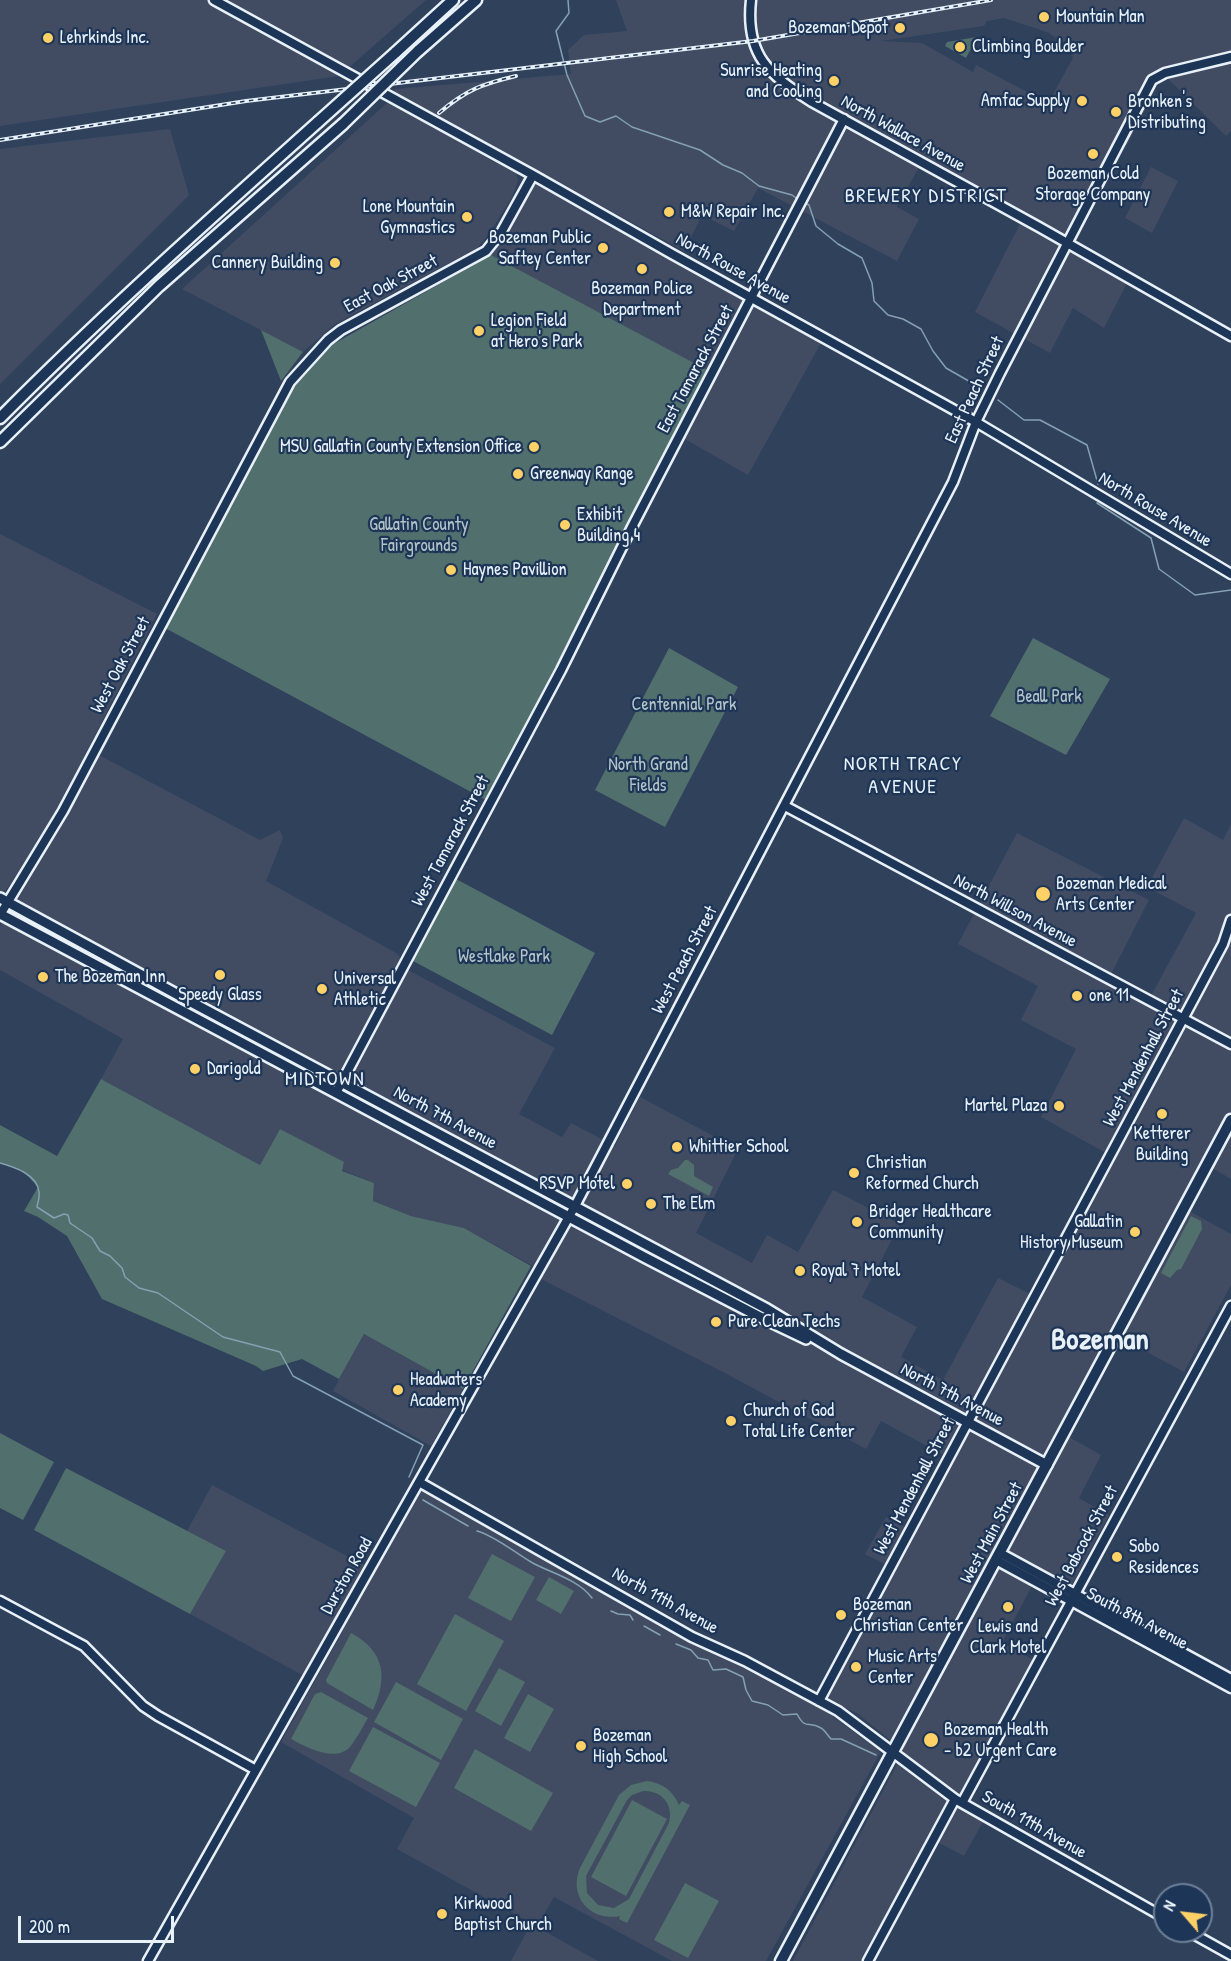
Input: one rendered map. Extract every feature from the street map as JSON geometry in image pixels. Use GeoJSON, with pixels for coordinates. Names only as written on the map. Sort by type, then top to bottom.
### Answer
{"type":"FeatureCollection","features":[{"type":"Feature","properties":{"kind":"highway"},"geometry":{"type":"LineString","coordinates":[[0,418],[60,357],[148,275],[453,0]]}},
{"type":"Feature","properties":{"kind":"highway"},"geometry":{"type":"LineString","coordinates":[[0,442],[159,286],[343,124],[418,51],[476,0]]}},
{"type":"Feature","properties":{"kind":"highway","name":"West Main Street"},"geometry":{"type":"LineString","coordinates":[[781,1961],[1231,1120]]}},
{"type":"Feature","properties":{"kind":"main road","name":"North 7th Avenue"},"geometry":{"type":"LineString","coordinates":[[4,900],[767,1309],[841,1354],[1047,1465]]}},
{"type":"Feature","properties":{"kind":"main road","name":"North 7th Avenue"},"geometry":{"type":"LineString","coordinates":[[0,915],[568,1217],[762,1318],[841,1354]]}},
{"type":"Feature","properties":{"kind":"street","name":"North Rouse Avenue"},"geometry":{"type":"LineString","coordinates":[[214,0],[976,422],[1231,574]]}},
{"type":"Feature","properties":{"kind":"street","name":"North Wallace Avenue"},"geometry":{"type":"LineString","coordinates":[[751,0],[750,19],[754,47],[765,65],[788,87],[1231,336]]}},
{"type":"Feature","properties":{"kind":"street","name":"East Peach Street"},"geometry":{"type":"LineString","coordinates":[[825,729],[953,482],[976,422],[1152,80],[1165,73],[1231,57]]}},
{"type":"Feature","properties":{"kind":"street","name":"East Tamarack Street"},"geometry":{"type":"LineString","coordinates":[[595,603],[632,526],[844,119]]}},
{"type":"Feature","properties":{"kind":"street","name":"East Oak Street"},"geometry":{"type":"LineString","coordinates":[[265,426],[290,381],[328,340],[354,322],[491,246],[502,231],[533,175]]}},
{"type":"Feature","properties":{"kind":"street","name":"West Oak Street"},"geometry":{"type":"LineString","coordinates":[[0,915],[4,900],[63,811],[265,426]]}},
{"type":"Feature","properties":{"kind":"street","name":"West Tamarack Street"},"geometry":{"type":"LineString","coordinates":[[336,1093],[595,603]]}},
{"type":"Feature","properties":{"kind":"street","name":"West Peach Street"},"geometry":{"type":"LineString","coordinates":[[575,1206],[825,729]]}},
{"type":"Feature","properties":{"kind":"street","name":"North Willson Avenue"},"geometry":{"type":"LineString","coordinates":[[784,806],[1231,1044]]}},
{"type":"Feature","properties":{"kind":"street","name":"West Mendenhall Street"},"geometry":{"type":"LineString","coordinates":[[819,1701],[1184,1019],[1225,937],[1231,920]]}},
{"type":"Feature","properties":{"kind":"street","name":"Durston Road"},"geometry":{"type":"LineString","coordinates":[[148,1961],[575,1206]]}},
{"type":"Feature","properties":{"kind":"street","name":"West Babcock Street"},"geometry":{"type":"LineString","coordinates":[[868,1961],[1073,1598],[1231,1306]]}},
{"type":"Feature","properties":{"kind":"street","name":"North 11th Avenue"},"geometry":{"type":"LineString","coordinates":[[419,1482],[692,1637],[745,1661],[819,1701],[850,1719],[893,1752]]}},
{"type":"Feature","properties":{"kind":"street","name":"South 8th Avenue"},"geometry":{"type":"LineString","coordinates":[[998,1557],[1231,1688]]}},
{"type":"Feature","properties":{"kind":"street","name":"South 8th Avenue"},"geometry":{"type":"LineString","coordinates":[[1073,1598],[1231,1679]]}},
{"type":"Feature","properties":{"kind":"street"},"geometry":{"type":"LineString","coordinates":[[0,1601],[84,1646],[143,1706],[158,1716],[256,1770]]}},
{"type":"Feature","properties":{"kind":"street","name":"South 11th Avenue"},"geometry":{"type":"LineString","coordinates":[[893,1752],[958,1801],[1153,1911]]}},
{"type":"Feature","properties":{"kind":"street"},"geometry":{"type":"LineString","coordinates":[[1210,1943],[1231,1954]]}},
{"type":"Feature","properties":{"kind":"shaded area"},"geometry":{"type":"Polygon","coordinates":[[[0,0],[426,0],[339,76],[0,126],[0,0]]]}},
{"type":"Feature","properties":{"kind":"shaded area"},"geometry":{"type":"Polygon","coordinates":[[[616,0],[1231,0],[1231,131],[1226,136],[1167,78],[1158,84],[1127,145],[1117,140],[1067,235],[1132,273],[1104,328],[1073,308],[1050,353],[975,312],[1021,222],[919,167],[897,207],[919,219],[897,261],[758,188],[734,231],[702,215],[684,251],[393,92],[396,89],[571,74],[568,50],[584,35],[627,31],[616,0]],[[1004,18],[987,21],[984,26],[881,41],[922,43],[973,72],[976,65],[1048,103],[1073,58],[1068,46],[1047,32],[1004,18]]]}},
{"type":"Feature","properties":{"kind":"shaded area"},"geometry":{"type":"Polygon","coordinates":[[[387,103],[429,123],[492,161],[516,172],[518,181],[512,197],[489,234],[477,248],[335,324],[303,352],[182,289],[387,103]]]}},
{"type":"Feature","properties":{"kind":"shaded area"},"geometry":{"type":"Polygon","coordinates":[[[170,129],[189,195],[0,384],[0,149],[170,129]]]}},
{"type":"Feature","properties":{"kind":"shaded area"},"geometry":{"type":"Polygon","coordinates":[[[1151,167],[1178,181],[1152,233],[1125,218],[1151,167]]]}},
{"type":"Feature","properties":{"kind":"shaded area"},"geometry":{"type":"Polygon","coordinates":[[[534,183],[746,302],[752,291],[827,332],[748,475],[676,434],[708,371],[491,255],[534,183]]]}},
{"type":"Feature","properties":{"kind":"shaded area"},"geometry":{"type":"Polygon","coordinates":[[[0,534],[157,614],[52,819],[11,883],[5,891],[0,893],[0,534]]]}},
{"type":"Feature","properties":{"kind":"shaded area"},"geometry":{"type":"Polygon","coordinates":[[[99,755],[260,840],[280,830],[283,838],[266,881],[398,954],[406,969],[555,1048],[519,1114],[562,1137],[571,1123],[615,1146],[640,1097],[738,1149],[696,1233],[752,1263],[767,1235],[798,1252],[833,1190],[900,1224],[862,1297],[917,1327],[901,1357],[943,1380],[998,1278],[1040,1299],[1115,1158],[1041,1117],[1076,1049],[1021,1020],[1038,986],[958,944],[1017,833],[1149,900],[1107,982],[1147,1003],[1196,913],[1147,887],[1184,818],[1223,840],[1231,824],[1231,1179],[1212,1168],[1189,1211],[1231,1234],[1231,1285],[1184,1372],[1121,1338],[1069,1437],[1101,1455],[1079,1498],[1109,1515],[1065,1598],[1034,1582],[1002,1643],[1035,1661],[963,1794],[971,1802],[989,1811],[964,1856],[930,1838],[865,1961],[793,1961],[904,1751],[858,1714],[822,1695],[890,1567],[865,1554],[886,1517],[910,1530],[949,1458],[881,1421],[866,1449],[723,1372],[541,1279],[544,1272],[464,1228],[411,1216],[373,1201],[374,1183],[342,1170],[344,1163],[280,1129],[260,1165],[101,1079],[123,1039],[0,970],[0,927],[99,755]],[[348,1082],[338,1102],[404,1136],[415,1117],[348,1082]]]}},
{"type":"Feature","properties":{"kind":"shaded area","name":"Headwaters Academy"},"geometry":{"type":"Polygon","coordinates":[[[364,1334],[463,1389],[431,1446],[333,1391],[364,1334]]]}},
{"type":"Feature","properties":{"kind":"shaded area"},"geometry":{"type":"Polygon","coordinates":[[[212,1485],[364,1565],[304,1676],[190,1614],[226,1551],[187,1531],[212,1485]]]}},
{"type":"Feature","properties":{"kind":"shaded area","name":"Bozeman High School"},"geometry":{"type":"Polygon","coordinates":[[[421,1490],[828,1713],[878,1750],[880,1753],[766,1961],[672,1961],[554,1897],[537,1927],[598,1961],[511,1961],[526,1933],[536,1926],[397,1849],[414,1818],[281,1742],[421,1490]]]}},
{"type":"Feature","properties":{"kind":"green space"},"geometry":{"type":"Polygon","coordinates":[[[977,37],[966,58],[945,46],[947,42],[977,37]]]}},
{"type":"Feature","properties":{"kind":"green space","name":"Gallatin County Fairgrounds"},"geometry":{"type":"Polygon","coordinates":[[[491,255],[709,371],[486,800],[165,628],[292,385],[330,346],[491,255]]]}},
{"type":"Feature","properties":{"kind":"green space"},"geometry":{"type":"Polygon","coordinates":[[[261,330],[303,352],[281,381],[261,330]]]}},
{"type":"Feature","properties":{"kind":"green space","name":"Beall Park"},"geometry":{"type":"Polygon","coordinates":[[[1033,638],[1110,679],[1066,755],[990,716],[1033,638]]]}},
{"type":"Feature","properties":{"kind":"green space"},"geometry":{"type":"Polygon","coordinates":[[[669,648],[738,687],[665,827],[595,790],[669,648]]]}},
{"type":"Feature","properties":{"kind":"green space","name":"Westlake Park"},"geometry":{"type":"Polygon","coordinates":[[[456,879],[595,953],[552,1035],[413,961],[456,879]]]}},
{"type":"Feature","properties":{"kind":"green space"},"geometry":{"type":"Polygon","coordinates":[[[101,1079],[260,1165],[280,1129],[344,1162],[342,1171],[374,1183],[373,1201],[411,1216],[464,1228],[531,1266],[463,1389],[364,1334],[339,1379],[302,1359],[263,1371],[102,1299],[67,1236],[38,1217],[24,1211],[38,1187],[24,1172],[0,1163],[0,1125],[57,1156],[101,1079]]]}},
{"type":"Feature","properties":{"kind":"green space"},"geometry":{"type":"Polygon","coordinates":[[[685,1160],[694,1165],[694,1176],[713,1187],[709,1196],[668,1174],[685,1160]]]}},
{"type":"Feature","properties":{"kind":"green space"},"geometry":{"type":"Polygon","coordinates":[[[1191,1216],[1201,1221],[1202,1229],[1181,1269],[1170,1278],[1161,1273],[1191,1216]]]}},
{"type":"Feature","properties":{"kind":"green space"},"geometry":{"type":"Polygon","coordinates":[[[0,1433],[54,1462],[23,1520],[0,1508],[0,1433]]]}},
{"type":"Feature","properties":{"kind":"green space"},"geometry":{"type":"Polygon","coordinates":[[[66,1468],[226,1551],[190,1614],[34,1530],[66,1468]]]}},
{"type":"Feature","properties":{"kind":"green space"},"geometry":{"type":"Polygon","coordinates":[[[492,1554],[535,1577],[511,1621],[468,1598],[492,1554]]]}},
{"type":"Feature","properties":{"kind":"green space"},"geometry":{"type":"Polygon","coordinates":[[[549,1577],[574,1591],[561,1614],[536,1600],[549,1577]]]}},
{"type":"Feature","properties":{"kind":"green space"},"geometry":{"type":"Polygon","coordinates":[[[455,1614],[504,1641],[466,1711],[417,1684],[455,1614]]]}},
{"type":"Feature","properties":{"kind":"green space"},"geometry":{"type":"Polygon","coordinates":[[[351,1633],[371,1648],[380,1666],[381,1687],[373,1710],[327,1683],[326,1680],[351,1633]]]}},
{"type":"Feature","properties":{"kind":"green space"},"geometry":{"type":"Polygon","coordinates":[[[499,1668],[525,1682],[501,1726],[475,1711],[499,1668]]]}},
{"type":"Feature","properties":{"kind":"green space"},"geometry":{"type":"Polygon","coordinates":[[[396,1682],[463,1719],[441,1760],[374,1722],[396,1682]]]}},
{"type":"Feature","properties":{"kind":"green space"},"geometry":{"type":"Polygon","coordinates":[[[321,1692],[368,1718],[353,1744],[344,1752],[329,1754],[320,1752],[291,1739],[315,1694],[321,1692]]]}},
{"type":"Feature","properties":{"kind":"green space"},"geometry":{"type":"Polygon","coordinates":[[[528,1694],[554,1709],[530,1752],[504,1738],[528,1694]]]}},
{"type":"Feature","properties":{"kind":"green space"},"geometry":{"type":"Polygon","coordinates":[[[373,1727],[440,1763],[416,1807],[349,1771],[373,1727]]]}},
{"type":"Feature","properties":{"kind":"green space"},"geometry":{"type":"Polygon","coordinates":[[[475,1749],[553,1793],[531,1831],[454,1788],[475,1749]]]}},
{"type":"Feature","properties":{"kind":"green space"},"geometry":{"type":"Polygon","coordinates":[[[647,1781],[658,1784],[674,1796],[679,1805],[682,1801],[690,1805],[627,1923],[619,1919],[620,1916],[599,1915],[584,1905],[579,1897],[577,1878],[580,1868],[619,1795],[631,1785],[647,1781]],[[650,1791],[632,1795],[627,1800],[586,1876],[587,1893],[598,1905],[614,1908],[629,1899],[669,1823],[668,1805],[661,1796],[650,1791]]]}},
{"type":"Feature","properties":{"kind":"green space"},"geometry":{"type":"Polygon","coordinates":[[[632,1800],[667,1819],[626,1896],[591,1877],[632,1800]]]}},
{"type":"Feature","properties":{"kind":"green space"},"geometry":{"type":"Polygon","coordinates":[[[685,1883],[719,1901],[688,1958],[654,1940],[685,1883]]]}},
{"type":"Feature","properties":{"kind":"waterway"},"geometry":{"type":"LineString","coordinates":[[568,0],[569,13],[556,31],[567,75],[585,116],[600,122],[616,116],[632,127],[700,150],[723,165],[742,173],[759,186],[792,195],[799,200]]}},
{"type":"Feature","properties":{"kind":"waterway"},"geometry":{"type":"LineString","coordinates":[[803,202],[809,205],[816,226],[838,244],[862,258],[872,283],[874,301],[888,315],[903,319],[921,329],[946,368],[981,388]]}},
{"type":"Feature","properties":{"kind":"waterway"},"geometry":{"type":"LineString","coordinates":[[998,400],[1024,420],[1040,420],[1087,445],[1098,484]]}},
{"type":"Feature","properties":{"kind":"waterway"},"geometry":{"type":"LineString","coordinates":[[1097,503],[1151,538],[1159,569],[1195,595],[1231,590]]}},
{"type":"Feature","properties":{"kind":"waterway"},"geometry":{"type":"LineString","coordinates":[[0,1163],[18,1169],[34,1180],[39,1192],[37,1207],[54,1218],[64,1214],[68,1215],[70,1223],[92,1238],[100,1251],[110,1256],[122,1268],[125,1277],[139,1288],[158,1293],[223,1337],[280,1352],[293,1376],[423,1445],[409,1477]]}},
{"type":"Feature","properties":{"kind":"waterway"},"geometry":{"type":"LineString","coordinates":[[423,1500],[468,1526]]}},
{"type":"Feature","properties":{"kind":"waterway"},"geometry":{"type":"LineString","coordinates":[[477,1531],[498,1540],[531,1562],[572,1581],[592,1598]]}},
{"type":"Feature","properties":{"kind":"waterway"},"geometry":{"type":"LineString","coordinates":[[611,1611],[630,1615],[633,1620]]}},
{"type":"Feature","properties":{"kind":"waterway"},"geometry":{"type":"LineString","coordinates":[[644,1626],[660,1635]]}},
{"type":"Feature","properties":{"kind":"waterway"},"geometry":{"type":"LineString","coordinates":[[676,1644],[691,1650],[698,1658],[708,1660],[713,1670],[726,1669],[743,1677],[752,1701],[768,1705],[783,1715],[797,1714],[805,1724],[821,1728],[831,1739],[841,1739],[876,1755]]}},
{"type":"Feature","properties":{"kind":"railway"},"geometry":{"type":"LineString","coordinates":[[0,140],[246,101],[753,41],[991,0]]}},
{"type":"Feature","properties":{"kind":"railway"},"geometry":{"type":"LineString","coordinates":[[439,113],[475,89],[516,76]]}},
{"type":"Feature","properties":{"kind":"place","name":"Mountain Man"},"geometry":{"type":"Point","coordinates":[1044,17]}},
{"type":"Feature","properties":{"kind":"place","name":"Bozeman Depot"},"geometry":{"type":"Point","coordinates":[900,28]}},
{"type":"Feature","properties":{"kind":"place","name":"Lehrkinds Inc."},"geometry":{"type":"Point","coordinates":[48,38]}},
{"type":"Feature","properties":{"kind":"place","name":"Climbing Boulder"},"geometry":{"type":"Point","coordinates":[960,47]}},
{"type":"Feature","properties":{"kind":"place","name":"Sunrise Heating and Cooling"},"geometry":{"type":"Point","coordinates":[834,81]}},
{"type":"Feature","properties":{"kind":"place","name":"Amfac Supply"},"geometry":{"type":"Point","coordinates":[1082,101]}},
{"type":"Feature","properties":{"kind":"place","name":"Bronken's Distributing"},"geometry":{"type":"Point","coordinates":[1116,112]}},
{"type":"Feature","properties":{"kind":"place","name":"Bozeman Cold Storage Company"},"geometry":{"type":"Point","coordinates":[1093,154]}},
{"type":"Feature","properties":{"kind":"place","name":"M&W Repair Inc."},"geometry":{"type":"Point","coordinates":[669,212]}},
{"type":"Feature","properties":{"kind":"place","name":"Lone Mountain Gymnastics"},"geometry":{"type":"Point","coordinates":[467,217]}},
{"type":"Feature","properties":{"kind":"place","name":"Bozeman Public Saftey Center"},"geometry":{"type":"Point","coordinates":[603,248]}},
{"type":"Feature","properties":{"kind":"place","name":"Cannery Building"},"geometry":{"type":"Point","coordinates":[335,263]}},
{"type":"Feature","properties":{"kind":"place","name":"Bozeman Police Department"},"geometry":{"type":"Point","coordinates":[642,269]}},
{"type":"Feature","properties":{"kind":"place","name":"Legion Field at Hero's Park"},"geometry":{"type":"Point","coordinates":[479,331]}},
{"type":"Feature","properties":{"kind":"place","name":"MSU Gallatin County Extension Office"},"geometry":{"type":"Point","coordinates":[534,447]}},
{"type":"Feature","properties":{"kind":"place","name":"Greenway Range"},"geometry":{"type":"Point","coordinates":[518,474]}},
{"type":"Feature","properties":{"kind":"place","name":"Exhibit Building 4"},"geometry":{"type":"Point","coordinates":[565,525]}},
{"type":"Feature","properties":{"kind":"place","name":"Haynes Pavillion"},"geometry":{"type":"Point","coordinates":[451,570]}},
{"type":"Feature","properties":{"kind":"place","name":"Bozeman Medical Arts Center"},"geometry":{"type":"Point","coordinates":[1043,894]}},
{"type":"Feature","properties":{"kind":"place","name":"Speedy Glass"},"geometry":{"type":"Point","coordinates":[220,975]}},
{"type":"Feature","properties":{"kind":"place","name":"The Bozeman Inn"},"geometry":{"type":"Point","coordinates":[43,977]}},
{"type":"Feature","properties":{"kind":"place","name":"Universal Athletic"},"geometry":{"type":"Point","coordinates":[322,989]}},
{"type":"Feature","properties":{"kind":"place","name":"one 11"},"geometry":{"type":"Point","coordinates":[1077,996]}},
{"type":"Feature","properties":{"kind":"place","name":"Darigold"},"geometry":{"type":"Point","coordinates":[195,1069]}},
{"type":"Feature","properties":{"kind":"place","name":"Martel Plaza"},"geometry":{"type":"Point","coordinates":[1059,1106]}},
{"type":"Feature","properties":{"kind":"place","name":"Ketterer Building"},"geometry":{"type":"Point","coordinates":[1162,1114]}},
{"type":"Feature","properties":{"kind":"place","name":"Whittier School"},"geometry":{"type":"Point","coordinates":[677,1147]}},
{"type":"Feature","properties":{"kind":"place","name":"Christian Reformed Church"},"geometry":{"type":"Point","coordinates":[854,1173]}},
{"type":"Feature","properties":{"kind":"place","name":"RSVP Motel"},"geometry":{"type":"Point","coordinates":[627,1184]}},
{"type":"Feature","properties":{"kind":"place","name":"The Elm"},"geometry":{"type":"Point","coordinates":[651,1204]}},
{"type":"Feature","properties":{"kind":"place","name":"Bridger Healthcare Community"},"geometry":{"type":"Point","coordinates":[857,1222]}},
{"type":"Feature","properties":{"kind":"place","name":"Gallatin History Museum"},"geometry":{"type":"Point","coordinates":[1135,1232]}},
{"type":"Feature","properties":{"kind":"place","name":"Royal 7 Motel"},"geometry":{"type":"Point","coordinates":[800,1271]}},
{"type":"Feature","properties":{"kind":"place","name":"Pure Clean Techs"},"geometry":{"type":"Point","coordinates":[716,1322]}},
{"type":"Feature","properties":{"kind":"place","name":"Headwaters Academy"},"geometry":{"type":"Point","coordinates":[398,1390]}},
{"type":"Feature","properties":{"kind":"place","name":"Church of God Total Life Center"},"geometry":{"type":"Point","coordinates":[731,1421]}},
{"type":"Feature","properties":{"kind":"place","name":"Sobo Residences"},"geometry":{"type":"Point","coordinates":[1117,1557]}},
{"type":"Feature","properties":{"kind":"place","name":"Lewis and Clark Motel"},"geometry":{"type":"Point","coordinates":[1008,1607]}},
{"type":"Feature","properties":{"kind":"place","name":"Bozeman Christian Center"},"geometry":{"type":"Point","coordinates":[841,1615]}},
{"type":"Feature","properties":{"kind":"place","name":"Music Arts Center"},"geometry":{"type":"Point","coordinates":[856,1667]}},
{"type":"Feature","properties":{"kind":"place","name":"Bozeman Health - b2 Urgent Care"},"geometry":{"type":"Point","coordinates":[931,1740]}},
{"type":"Feature","properties":{"kind":"place","name":"Bozeman High School"},"geometry":{"type":"Point","coordinates":[581,1746]}},
{"type":"Feature","properties":{"kind":"place","name":"Kirkwood Baptist Church"},"geometry":{"type":"Point","coordinates":[442,1914]}},
{"type":"Feature","properties":{"kind":"district","name":"BREWERY DISTRICT"},"geometry":{"type":"Point","coordinates":[926,197]}},
{"type":"Feature","properties":{"kind":"district","name":"NORTH TRACY AVENUE"},"geometry":{"type":"Point","coordinates":[903,776]}},
{"type":"Feature","properties":{"kind":"district","name":"MIDTOWN"},"geometry":{"type":"Point","coordinates":[325,1080]}},
{"type":"Feature","properties":{"kind":"district","name":"Bozeman"},"geometry":{"type":"Point","coordinates":[1100,1341]}},
{"type":"Feature","properties":{"kind":"park label","name":"Centennial Park"},"geometry":{"type":"Point","coordinates":[684,705]}},
{"type":"Feature","properties":{"kind":"park label","name":"North Grand Fields"},"geometry":{"type":"Point","coordinates":[648,775]}}]}
